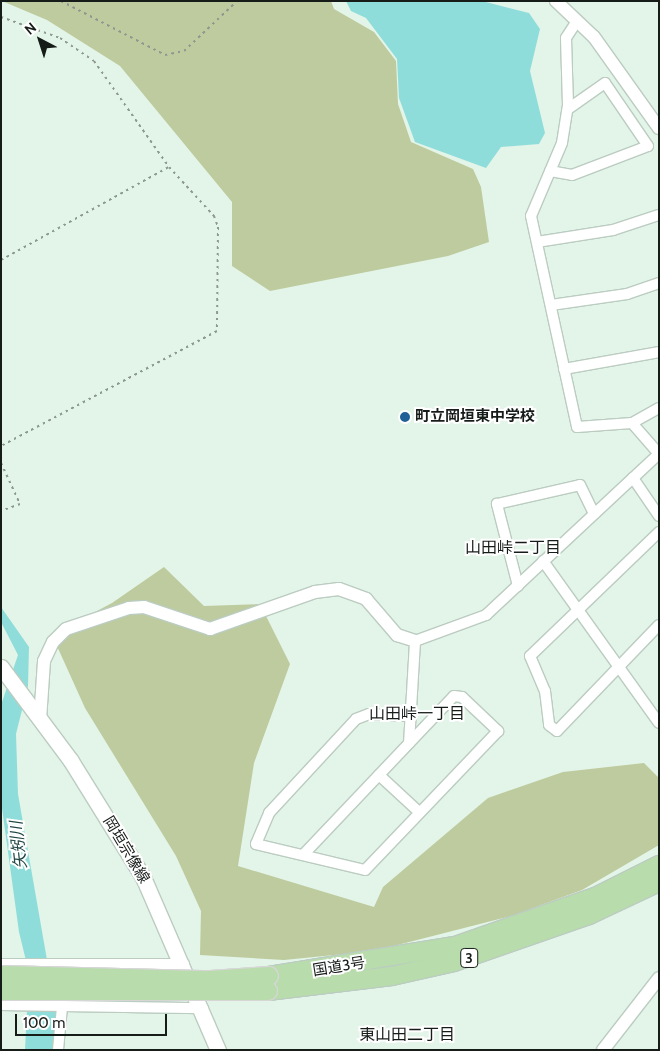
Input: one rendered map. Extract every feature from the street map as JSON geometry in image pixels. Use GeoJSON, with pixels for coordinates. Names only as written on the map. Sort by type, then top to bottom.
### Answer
{"type":"FeatureCollection","features":[{"type":"Feature","properties":{"kind":"highway","name":"国道3号"},"geometry":{"type":"LineString","coordinates":[[1,975],[211,980],[268,984],[455,946],[595,897],[659,865]]}},
{"type":"Feature","properties":{"kind":"highway","name":"国道3号"},"geometry":{"type":"LineString","coordinates":[[1,991],[268,984],[392,976],[454,962],[554,928],[659,882]]}},
{"type":"Feature","properties":{"kind":"main road","name":"岡垣宗像線"},"geometry":{"type":"LineString","coordinates":[[2,670],[40,720],[143,877],[184,964],[218,1050]]}},
{"type":"Feature","properties":{"kind":"street"},"geometry":{"type":"LineString","coordinates":[[556,1],[599,44],[659,128]]}},
{"type":"Feature","properties":{"kind":"street"},"geometry":{"type":"LineString","coordinates":[[577,21],[566,38],[568,109],[562,143],[532,216],[550,305],[577,427],[632,423],[659,408]]}},
{"type":"Feature","properties":{"kind":"street"},"geometry":{"type":"LineString","coordinates":[[550,171],[572,175],[648,146],[605,82],[568,109]]}},
{"type":"Feature","properties":{"kind":"street"},"geometry":{"type":"LineString","coordinates":[[537,242],[612,230],[659,215]]}},
{"type":"Feature","properties":{"kind":"street"},"geometry":{"type":"LineString","coordinates":[[550,305],[626,294],[659,283]]}},
{"type":"Feature","properties":{"kind":"street"},"geometry":{"type":"LineString","coordinates":[[564,370],[659,352]]}},
{"type":"Feature","properties":{"kind":"street"},"geometry":{"type":"LineString","coordinates":[[40,720],[44,661],[53,642],[66,629],[129,608],[155,610],[186,625],[210,629],[315,592],[339,589],[366,598],[397,635],[415,641],[486,615],[659,454],[632,423]]}},
{"type":"Feature","properties":{"kind":"street"},"geometry":{"type":"LineString","coordinates":[[633,478],[659,516]]}},
{"type":"Feature","properties":{"kind":"street"},"geometry":{"type":"LineString","coordinates":[[518,586],[498,504],[580,485],[594,514]]}},
{"type":"Feature","properties":{"kind":"street"},"geometry":{"type":"LineString","coordinates":[[659,532],[530,656],[546,691],[549,725],[557,731],[659,625]]}},
{"type":"Feature","properties":{"kind":"street"},"geometry":{"type":"LineString","coordinates":[[544,561],[618,668],[659,723]]}},
{"type":"Feature","properties":{"kind":"street"},"geometry":{"type":"LineString","coordinates":[[409,743],[408,716],[415,641]]}},
{"type":"Feature","properties":{"kind":"street"},"geometry":{"type":"LineString","coordinates":[[303,855],[454,696],[462,697],[498,730],[418,812],[366,870],[256,844],[268,813],[356,720],[369,714],[408,716]]}},
{"type":"Feature","properties":{"kind":"street"},"geometry":{"type":"LineString","coordinates":[[379,775],[418,812]]}},
{"type":"Feature","properties":{"kind":"street"},"geometry":{"type":"LineString","coordinates":[[1,964],[184,964]]}},
{"type":"Feature","properties":{"kind":"street"},"geometry":{"type":"LineString","coordinates":[[603,1050],[659,978]]}},
{"type":"Feature","properties":{"kind":"street"},"geometry":{"type":"LineString","coordinates":[[1,1005],[203,1008]]}},
{"type":"Feature","properties":{"kind":"street"},"geometry":{"type":"LineString","coordinates":[[58,1050],[62,1007]]}},
{"type":"Feature","properties":{"kind":"path"},"geometry":{"type":"LineString","coordinates":[[61,1],[165,55],[184,51],[237,1]]}},
{"type":"Feature","properties":{"kind":"path"},"geometry":{"type":"LineString","coordinates":[[1,17],[60,38],[94,61],[169,167],[214,216],[218,227],[217,331],[1,446]]}},
{"type":"Feature","properties":{"kind":"path"},"geometry":{"type":"LineString","coordinates":[[1,260],[169,167]]}},
{"type":"Feature","properties":{"kind":"path"},"geometry":{"type":"LineString","coordinates":[[1,463],[20,504],[1,511]]}},
{"type":"Feature","properties":{"kind":"green space"},"geometry":{"type":"Polygon","coordinates":[[[2,1],[331,1],[334,9],[374,32],[396,61],[398,104],[411,142],[473,169],[481,187],[489,242],[448,256],[270,291],[232,266],[232,202],[120,66],[47,20],[2,1]]]}},
{"type":"Feature","properties":{"kind":"green space"},"geometry":{"type":"Polygon","coordinates":[[[164,567],[204,606],[260,604],[290,664],[254,763],[238,866],[374,907],[383,887],[488,798],[563,772],[644,763],[659,778],[659,845],[582,890],[511,916],[374,951],[284,960],[200,955],[201,911],[176,856],[85,708],[52,635],[112,603],[164,567]]]}},
{"type":"Feature","properties":{"kind":"water"},"geometry":{"type":"Polygon","coordinates":[[[346,1],[482,1],[529,13],[540,29],[530,71],[545,133],[539,144],[501,147],[486,168],[415,142],[399,98],[397,59],[366,18],[351,11],[346,1]]]}},
{"type":"Feature","properties":{"kind":"water"},"geometry":{"type":"Polygon","coordinates":[[[1,607],[29,647],[28,686],[16,734],[18,794],[57,1017],[55,1050],[38,1050],[39,1014],[19,932],[1,801],[1,705],[18,655],[1,622],[1,607]]]}},
{"type":"Feature","properties":{"kind":"waterway","name":"矢矧川"},"geometry":{"type":"LineString","coordinates":[[31,974],[36,1010],[34,1050]]}},
{"type":"Feature","properties":{"kind":"place","name":"町立岡垣東中学校"},"geometry":{"type":"Point","coordinates":[405,417]}},
{"type":"Feature","properties":{"kind":"district","name":"山田峠二丁目"},"geometry":{"type":"Point","coordinates":[513,548]}},
{"type":"Feature","properties":{"kind":"district","name":"山田峠一丁目"},"geometry":{"type":"Point","coordinates":[417,714]}},
{"type":"Feature","properties":{"kind":"district","name":"東山田二丁目"},"geometry":{"type":"Point","coordinates":[407,1035]}}]}
